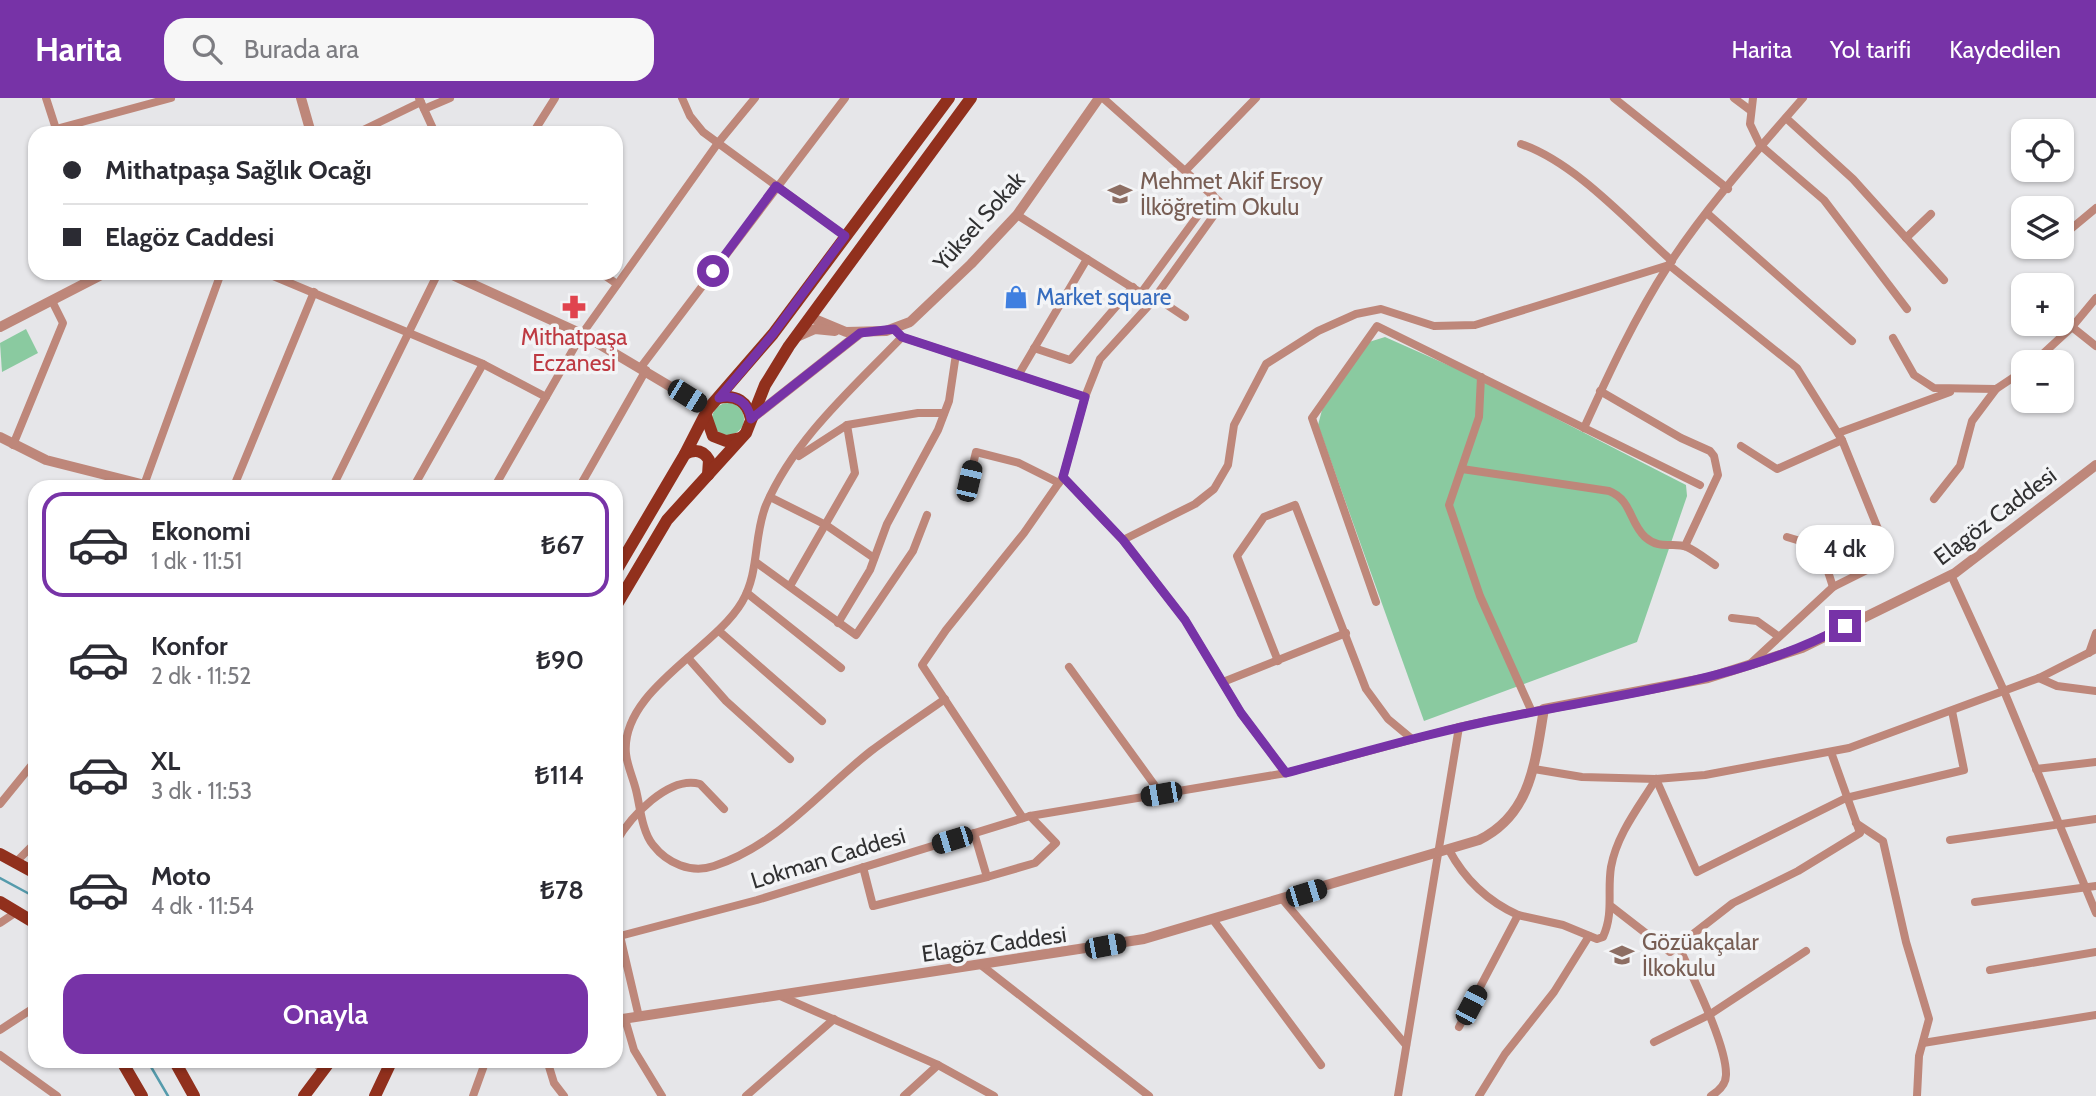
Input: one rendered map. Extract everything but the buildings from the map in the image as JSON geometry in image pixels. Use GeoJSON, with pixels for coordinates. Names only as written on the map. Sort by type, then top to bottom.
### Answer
{"type":"FeatureCollection","features":[{"type":"Feature","properties":{"kind":"main road"},"geometry":{"type":"LineString","coordinates":[[623,559],[707,412],[773,334],[949,98]]}},
{"type":"Feature","properties":{"kind":"main road"},"geometry":{"type":"LineString","coordinates":[[623,594],[667,520],[740,438],[765,384],[789,346],[971,98]]}},
{"type":"Feature","properties":{"kind":"main road"},"geometry":{"type":"LineString","coordinates":[[719,398],[734,397],[740,400],[746,405],[751,419]]}},
{"type":"Feature","properties":{"kind":"main road"},"geometry":{"type":"LineString","coordinates":[[707,412],[713,436],[726,441],[740,438]]}},
{"type":"Feature","properties":{"kind":"main road"},"geometry":{"type":"LineString","coordinates":[[685,454],[692,450],[703,453],[709,460],[708,474]]}},
{"type":"Feature","properties":{"kind":"main road"},"geometry":{"type":"LineString","coordinates":[[0,854],[28,869]]}},
{"type":"Feature","properties":{"kind":"main road"},"geometry":{"type":"LineString","coordinates":[[0,902],[28,918]]}},
{"type":"Feature","properties":{"kind":"main road"},"geometry":{"type":"LineString","coordinates":[[126,1068],[142,1096]]}},
{"type":"Feature","properties":{"kind":"main road"},"geometry":{"type":"LineString","coordinates":[[178,1068],[194,1096]]}},
{"type":"Feature","properties":{"kind":"main road"},"geometry":{"type":"LineString","coordinates":[[304,1096],[325,1068]]}},
{"type":"Feature","properties":{"kind":"main road"},"geometry":{"type":"LineString","coordinates":[[375,1096],[388,1068]]}},
{"type":"Feature","properties":{"kind":"street"},"geometry":{"type":"LineString","coordinates":[[46,98],[55,126]]}},
{"type":"Feature","properties":{"kind":"street"},"geometry":{"type":"LineString","coordinates":[[74,126],[171,98]]}},
{"type":"Feature","properties":{"kind":"street"},"geometry":{"type":"LineString","coordinates":[[301,98],[309,126]]}},
{"type":"Feature","properties":{"kind":"street"},"geometry":{"type":"LineString","coordinates":[[372,126],[421,103],[450,98]]}},
{"type":"Feature","properties":{"kind":"street"},"geometry":{"type":"LineString","coordinates":[[537,126],[555,98]]}},
{"type":"Feature","properties":{"kind":"street"},"geometry":{"type":"LineString","coordinates":[[682,98],[696,125],[845,236]]}},
{"type":"Feature","properties":{"kind":"street"},"geometry":{"type":"LineString","coordinates":[[623,276],[718,143],[755,98]]}},
{"type":"Feature","properties":{"kind":"street"},"geometry":{"type":"LineString","coordinates":[[583,480],[643,369],[776,186],[845,98]]}},
{"type":"Feature","properties":{"kind":"street"},"geometry":{"type":"LineString","coordinates":[[863,867],[873,906],[1035,863],[1056,843],[1027,817],[922,665],[946,630],[1024,533],[1061,480],[1085,397],[1100,359],[1155,297],[1222,204],[1187,169],[1101,98]]}},
{"type":"Feature","properties":{"kind":"street","name":"Yüksel Sokak"},"geometry":{"type":"LineString","coordinates":[[810,317],[846,332],[860,333],[894,329],[909,322],[971,264],[1017,215],[1101,98]]}},
{"type":"Feature","properties":{"kind":"street"},"geometry":{"type":"LineString","coordinates":[[1187,169],[1256,98]]}},
{"type":"Feature","properties":{"kind":"street"},"geometry":{"type":"LineString","coordinates":[[1614,98],[1728,189]]}},
{"type":"Feature","properties":{"kind":"street"},"geometry":{"type":"LineString","coordinates":[[1734,98],[1750,110]]}},
{"type":"Feature","properties":{"kind":"street"},"geometry":{"type":"LineString","coordinates":[[1753,98],[1750,110],[1752,130],[1760,145],[1824,200],[1907,309]]}},
{"type":"Feature","properties":{"kind":"street"},"geometry":{"type":"LineString","coordinates":[[1584,428],[1614,362],[1670,263],[1760,145],[1804,98]]}},
{"type":"Feature","properties":{"kind":"street"},"geometry":{"type":"LineString","coordinates":[[421,103],[432,126]]}},
{"type":"Feature","properties":{"kind":"street"},"geometry":{"type":"LineString","coordinates":[[1786,118],[1853,180],[1944,280]]}},
{"type":"Feature","properties":{"kind":"street"},"geometry":{"type":"LineString","coordinates":[[1521,144],[1546,154],[1567,168],[1670,263],[1797,368],[1840,436],[1887,551],[1878,564],[1833,587],[1746,668]]}},
{"type":"Feature","properties":{"kind":"street"},"geometry":{"type":"LineString","coordinates":[[1017,215],[1141,293],[1213,195]]}},
{"type":"Feature","properties":{"kind":"street"},"geometry":{"type":"LineString","coordinates":[[2074,226],[2096,208]]}},
{"type":"Feature","properties":{"kind":"street"},"geometry":{"type":"LineString","coordinates":[[1708,214],[1852,341]]}},
{"type":"Feature","properties":{"kind":"street"},"geometry":{"type":"LineString","coordinates":[[1906,238],[1930,214]]}},
{"type":"Feature","properties":{"kind":"street"},"geometry":{"type":"LineString","coordinates":[[1019,374],[1087,259]]}},
{"type":"Feature","properties":{"kind":"street"},"geometry":{"type":"LineString","coordinates":[[1123,540],[1195,504],[1214,489],[1228,465],[1234,425],[1266,364],[1318,331],[1356,314],[1381,309],[1434,326],[1475,325],[1670,263]]}},
{"type":"Feature","properties":{"kind":"street"},"geometry":{"type":"LineString","coordinates":[[0,327],[92,280]]}},
{"type":"Feature","properties":{"kind":"street"},"geometry":{"type":"LineString","coordinates":[[149,480],[219,280]]}},
{"type":"Feature","properties":{"kind":"street"},"geometry":{"type":"LineString","coordinates":[[284,280],[483,364],[546,397]]}},
{"type":"Feature","properties":{"kind":"street"},"geometry":{"type":"LineString","coordinates":[[335,480],[435,280]]}},
{"type":"Feature","properties":{"kind":"street"},"geometry":{"type":"LineString","coordinates":[[463,280],[582,334],[643,369],[707,412]]}},
{"type":"Feature","properties":{"kind":"street"},"geometry":{"type":"LineString","coordinates":[[611,280],[617,284]]}},
{"type":"Feature","properties":{"kind":"street"},"geometry":{"type":"LineString","coordinates":[[498,480],[582,334],[620,280]]}},
{"type":"Feature","properties":{"kind":"street"},"geometry":{"type":"LineString","coordinates":[[1034,348],[1070,360],[1124,302],[1132,288]]}},
{"type":"Feature","properties":{"kind":"street"},"geometry":{"type":"LineString","coordinates":[[236,480],[314,292]]}},
{"type":"Feature","properties":{"kind":"street"},"geometry":{"type":"LineString","coordinates":[[1155,297],[1185,317]]}},
{"type":"Feature","properties":{"kind":"street"},"geometry":{"type":"LineString","coordinates":[[2074,325],[2096,298]]}},
{"type":"Feature","properties":{"kind":"street"},"geometry":{"type":"LineString","coordinates":[[13,445],[63,323],[52,301]]}},
{"type":"Feature","properties":{"kind":"street"},"geometry":{"type":"LineString","coordinates":[[1376,603],[1312,418],[1377,326],[1700,485]]}},
{"type":"Feature","properties":{"kind":"street"},"geometry":{"type":"LineString","coordinates":[[894,329],[902,337],[1085,397]]}},
{"type":"Feature","properties":{"kind":"street"},"geometry":{"type":"LineString","coordinates":[[2074,329],[2096,346]]}},
{"type":"Feature","properties":{"kind":"street"},"geometry":{"type":"LineString","coordinates":[[789,346],[808,330],[846,332]]}},
{"type":"Feature","properties":{"kind":"street"},"geometry":{"type":"LineString","coordinates":[[751,419],[860,333]]}},
{"type":"Feature","properties":{"kind":"street"},"geometry":{"type":"LineString","coordinates":[[2047,350],[2062,336]]}},
{"type":"Feature","properties":{"kind":"street"},"geometry":{"type":"LineString","coordinates":[[902,337],[818,424],[771,497],[761,524],[757,563],[747,593],[719,631],[648,698],[629,733],[626,753],[650,841],[664,856],[686,867],[714,866],[760,843],[792,822],[870,752],[945,699]]}},
{"type":"Feature","properties":{"kind":"street"},"geometry":{"type":"LineString","coordinates":[[1893,338],[1918,380],[1934,388],[1996,389]]}},
{"type":"Feature","properties":{"kind":"street"},"geometry":{"type":"LineString","coordinates":[[838,623],[874,558],[887,524],[944,413],[956,354]]}},
{"type":"Feature","properties":{"kind":"street"},"geometry":{"type":"LineString","coordinates":[[417,480],[483,364]]}},
{"type":"Feature","properties":{"kind":"street"},"geometry":{"type":"LineString","coordinates":[[1481,377],[1479,417],[1449,505],[1480,596],[1532,712]]}},
{"type":"Feature","properties":{"kind":"street"},"geometry":{"type":"LineString","coordinates":[[1934,499],[1960,466],[1972,421],[1996,389],[2011,378]]}},
{"type":"Feature","properties":{"kind":"street"},"geometry":{"type":"LineString","coordinates":[[1741,446],[1777,469],[1840,436],[1954,390]]}},
{"type":"Feature","properties":{"kind":"street"},"geometry":{"type":"LineString","coordinates":[[1600,391],[1681,438],[1710,451],[1714,457],[1718,475],[1685,546]]}},
{"type":"Feature","properties":{"kind":"street"},"geometry":{"type":"LineString","coordinates":[[794,460],[847,425],[918,413],[944,413]]}},
{"type":"Feature","properties":{"kind":"street"},"geometry":{"type":"LineString","coordinates":[[790,586],[855,473],[847,425]]}},
{"type":"Feature","properties":{"kind":"street"},"geometry":{"type":"LineString","coordinates":[[0,437],[46,460],[124,480]]}},
{"type":"Feature","properties":{"kind":"street"},"geometry":{"type":"LineString","coordinates":[[969,481],[976,452],[1019,463],[1061,480],[1123,540],[1185,620],[1223,682],[1286,773]]}},
{"type":"Feature","properties":{"kind":"street","name":"Elagöz Caddesi"},"geometry":{"type":"LineString","coordinates":[[623,1020],[1105,946],[1214,920],[1479,841],[1506,822],[1523,799],[1534,769],[1544,709],[1746,668],[1813,643],[1951,575],[2096,465]]}},
{"type":"Feature","properties":{"kind":"street"},"geometry":{"type":"LineString","coordinates":[[1462,469],[1609,491],[1625,500],[1639,530],[1650,540],[1664,547],[1685,546],[1715,565]]}},
{"type":"Feature","properties":{"kind":"street"},"geometry":{"type":"LineString","coordinates":[[771,497],[826,525],[874,558]]}},
{"type":"Feature","properties":{"kind":"street"},"geometry":{"type":"LineString","coordinates":[[1278,661],[1237,556],[1264,517],[1295,505],[1366,689],[1388,719],[1412,739]]}},
{"type":"Feature","properties":{"kind":"street"},"geometry":{"type":"LineString","coordinates":[[757,563],[856,635],[913,551],[927,514]]}},
{"type":"Feature","properties":{"kind":"street"},"geometry":{"type":"LineString","coordinates":[[1787,537],[1820,547],[1833,587]]}},
{"type":"Feature","properties":{"kind":"street"},"geometry":{"type":"LineString","coordinates":[[1951,575],[2004,691],[2096,913]]}},
{"type":"Feature","properties":{"kind":"street"},"geometry":{"type":"LineString","coordinates":[[747,593],[841,667]]}},
{"type":"Feature","properties":{"kind":"street"},"geometry":{"type":"LineString","coordinates":[[1732,618],[1757,621],[1778,636]]}},
{"type":"Feature","properties":{"kind":"street"},"geometry":{"type":"LineString","coordinates":[[719,631],[822,722]]}},
{"type":"Feature","properties":{"kind":"street"},"geometry":{"type":"LineString","coordinates":[[1223,682],[1346,633]]}},
{"type":"Feature","properties":{"kind":"street"},"geometry":{"type":"LineString","coordinates":[[1534,769],[1594,778],[1656,779],[1705,775],[1831,752],[1868,743],[2039,678],[2093,651],[2096,633]]}},
{"type":"Feature","properties":{"kind":"street"},"geometry":{"type":"LineString","coordinates":[[688,658],[726,701],[790,759]]}},
{"type":"Feature","properties":{"kind":"street"},"geometry":{"type":"LineString","coordinates":[[1069,667],[1161,794]]}},
{"type":"Feature","properties":{"kind":"street"},"geometry":{"type":"LineString","coordinates":[[2039,678],[2057,686],[2096,691]]}},
{"type":"Feature","properties":{"kind":"street","name":"Lokman Caddesi"},"geometry":{"type":"LineString","coordinates":[[623,935],[757,900],[1027,817],[1286,773],[1459,727],[1544,709]]}},
{"type":"Feature","properties":{"kind":"street"},"geometry":{"type":"LineString","coordinates":[[1656,779],[1697,872],[1846,798],[1964,770],[1952,711]]}},
{"type":"Feature","properties":{"kind":"street"},"geometry":{"type":"LineString","coordinates":[[1398,1096],[1445,851],[1459,727]]}},
{"type":"Feature","properties":{"kind":"street"},"geometry":{"type":"LineString","coordinates":[[1612,907],[1670,952],[1733,903],[1798,871],[1860,833],[1831,752]]}},
{"type":"Feature","properties":{"kind":"street"},"geometry":{"type":"LineString","coordinates":[[2036,769],[2096,762]]}},
{"type":"Feature","properties":{"kind":"street"},"geometry":{"type":"LineString","coordinates":[[0,804],[28,770]]}},
{"type":"Feature","properties":{"kind":"street"},"geometry":{"type":"LineString","coordinates":[[1445,851],[1480,891],[1518,915],[1563,925],[1597,939],[1603,937],[1612,907],[1610,877],[1616,846],[1656,779]]}},
{"type":"Feature","properties":{"kind":"street"},"geometry":{"type":"LineString","coordinates":[[623,834],[666,790],[691,782],[700,785],[724,809]]}},
{"type":"Feature","properties":{"kind":"street"},"geometry":{"type":"LineString","coordinates":[[1950,840],[2096,818]]}},
{"type":"Feature","properties":{"kind":"street"},"geometry":{"type":"LineString","coordinates":[[1856,824],[1883,841],[1909,955],[1929,1019],[1923,1043],[1917,1096]]}},
{"type":"Feature","properties":{"kind":"street"},"geometry":{"type":"LineString","coordinates":[[974,833],[987,877]]}},
{"type":"Feature","properties":{"kind":"street"},"geometry":{"type":"LineString","coordinates":[[16,862],[28,850]]}},
{"type":"Feature","properties":{"kind":"street"},"geometry":{"type":"LineString","coordinates":[[1975,902],[2096,886]]}},
{"type":"Feature","properties":{"kind":"street"},"geometry":{"type":"LineString","coordinates":[[1283,900],[1406,1045]]}},
{"type":"Feature","properties":{"kind":"street"},"geometry":{"type":"LineString","coordinates":[[0,923],[18,911]]}},
{"type":"Feature","properties":{"kind":"street"},"geometry":{"type":"LineString","coordinates":[[1459,1027],[1518,915]]}},
{"type":"Feature","properties":{"kind":"street"},"geometry":{"type":"LineString","coordinates":[[1214,920],[1321,1065]]}},
{"type":"Feature","properties":{"kind":"street"},"geometry":{"type":"LineString","coordinates":[[1479,1096],[1505,1054],[1554,992],[1589,936]]}},
{"type":"Feature","properties":{"kind":"street"},"geometry":{"type":"LineString","coordinates":[[1678,945],[1709,1015],[1726,1071],[1724,1084],[1711,1096]]}},
{"type":"Feature","properties":{"kind":"street"},"geometry":{"type":"LineString","coordinates":[[1654,1042],[1709,1015],[1807,951]]}},
{"type":"Feature","properties":{"kind":"street"},"geometry":{"type":"LineString","coordinates":[[1990,970],[2096,952]]}},
{"type":"Feature","properties":{"kind":"street"},"geometry":{"type":"LineString","coordinates":[[623,955],[639,1017]]}},
{"type":"Feature","properties":{"kind":"street"},"geometry":{"type":"LineString","coordinates":[[981,965],[1149,1096]]}},
{"type":"Feature","properties":{"kind":"street"},"geometry":{"type":"LineString","coordinates":[[778,995],[938,1065],[994,1096]]}},
{"type":"Feature","properties":{"kind":"street"},"geometry":{"type":"LineString","coordinates":[[0,1030],[28,1012]]}},
{"type":"Feature","properties":{"kind":"street"},"geometry":{"type":"LineString","coordinates":[[1923,1043],[2096,1015]]}},
{"type":"Feature","properties":{"kind":"street"},"geometry":{"type":"LineString","coordinates":[[746,1096],[834,1019]]}},
{"type":"Feature","properties":{"kind":"street"},"geometry":{"type":"LineString","coordinates":[[623,1026],[662,1096]]}},
{"type":"Feature","properties":{"kind":"street"},"geometry":{"type":"LineString","coordinates":[[0,1055],[57,1096]]}},
{"type":"Feature","properties":{"kind":"street"},"geometry":{"type":"LineString","coordinates":[[904,1096],[938,1065]]}},
{"type":"Feature","properties":{"kind":"street"},"geometry":{"type":"LineString","coordinates":[[473,1096],[483,1068]]}},
{"type":"Feature","properties":{"kind":"street"},"geometry":{"type":"LineString","coordinates":[[549,1068],[554,1083],[564,1096]]}},
{"type":"Feature","properties":{"kind":"green space"},"geometry":{"type":"Polygon","coordinates":[[[26,329],[38,353],[2,372],[0,343],[26,329]]]}},
{"type":"Feature","properties":{"kind":"green space"},"geometry":{"type":"Polygon","coordinates":[[[1385,337],[1475,377],[1686,485],[1687,496],[1637,642],[1424,721],[1318,425],[1322,410],[1369,342],[1385,337]]]}},
{"type":"Feature","properties":{"kind":"green space"},"geometry":{"type":"Polygon","coordinates":[[[728,403],[740,407],[744,419],[740,431],[728,435],[716,431],[712,419],[716,407],[728,403]]]}},
{"type":"Feature","properties":{"kind":"waterway"},"geometry":{"type":"LineString","coordinates":[[0,878],[28,893]]}},
{"type":"Feature","properties":{"kind":"waterway"},"geometry":{"type":"LineString","coordinates":[[152,1068],[168,1096]]}},
{"type":"Feature","properties":{"kind":"place","name":"Mehmet Akif Ersoy İlköğretim Okulu"},"geometry":{"type":"Point","coordinates":[1120,194]}},
{"type":"Feature","properties":{"kind":"place","name":"Market square"},"geometry":{"type":"Point","coordinates":[1016,297]}},
{"type":"Feature","properties":{"kind":"place","name":"Mithatpaşa Eczanesi"},"geometry":{"type":"Point","coordinates":[574,307]}},
{"type":"Feature","properties":{"kind":"place","name":"Gözüakçalar İlkokulu"},"geometry":{"type":"Point","coordinates":[1622,955]}},
{"type":"Feature","properties":{"kind":"route"},"geometry":{"type":"LineString","coordinates":[[713,271],[776,186],[845,236],[773,334],[719,398],[734,397],[740,400],[746,405],[751,419],[860,333],[894,329],[902,337],[1085,397],[1063,477],[1123,540],[1185,620],[1241,713],[1286,773],[1459,727],[1733,672],[1780,657],[1845,626]]}}]}
